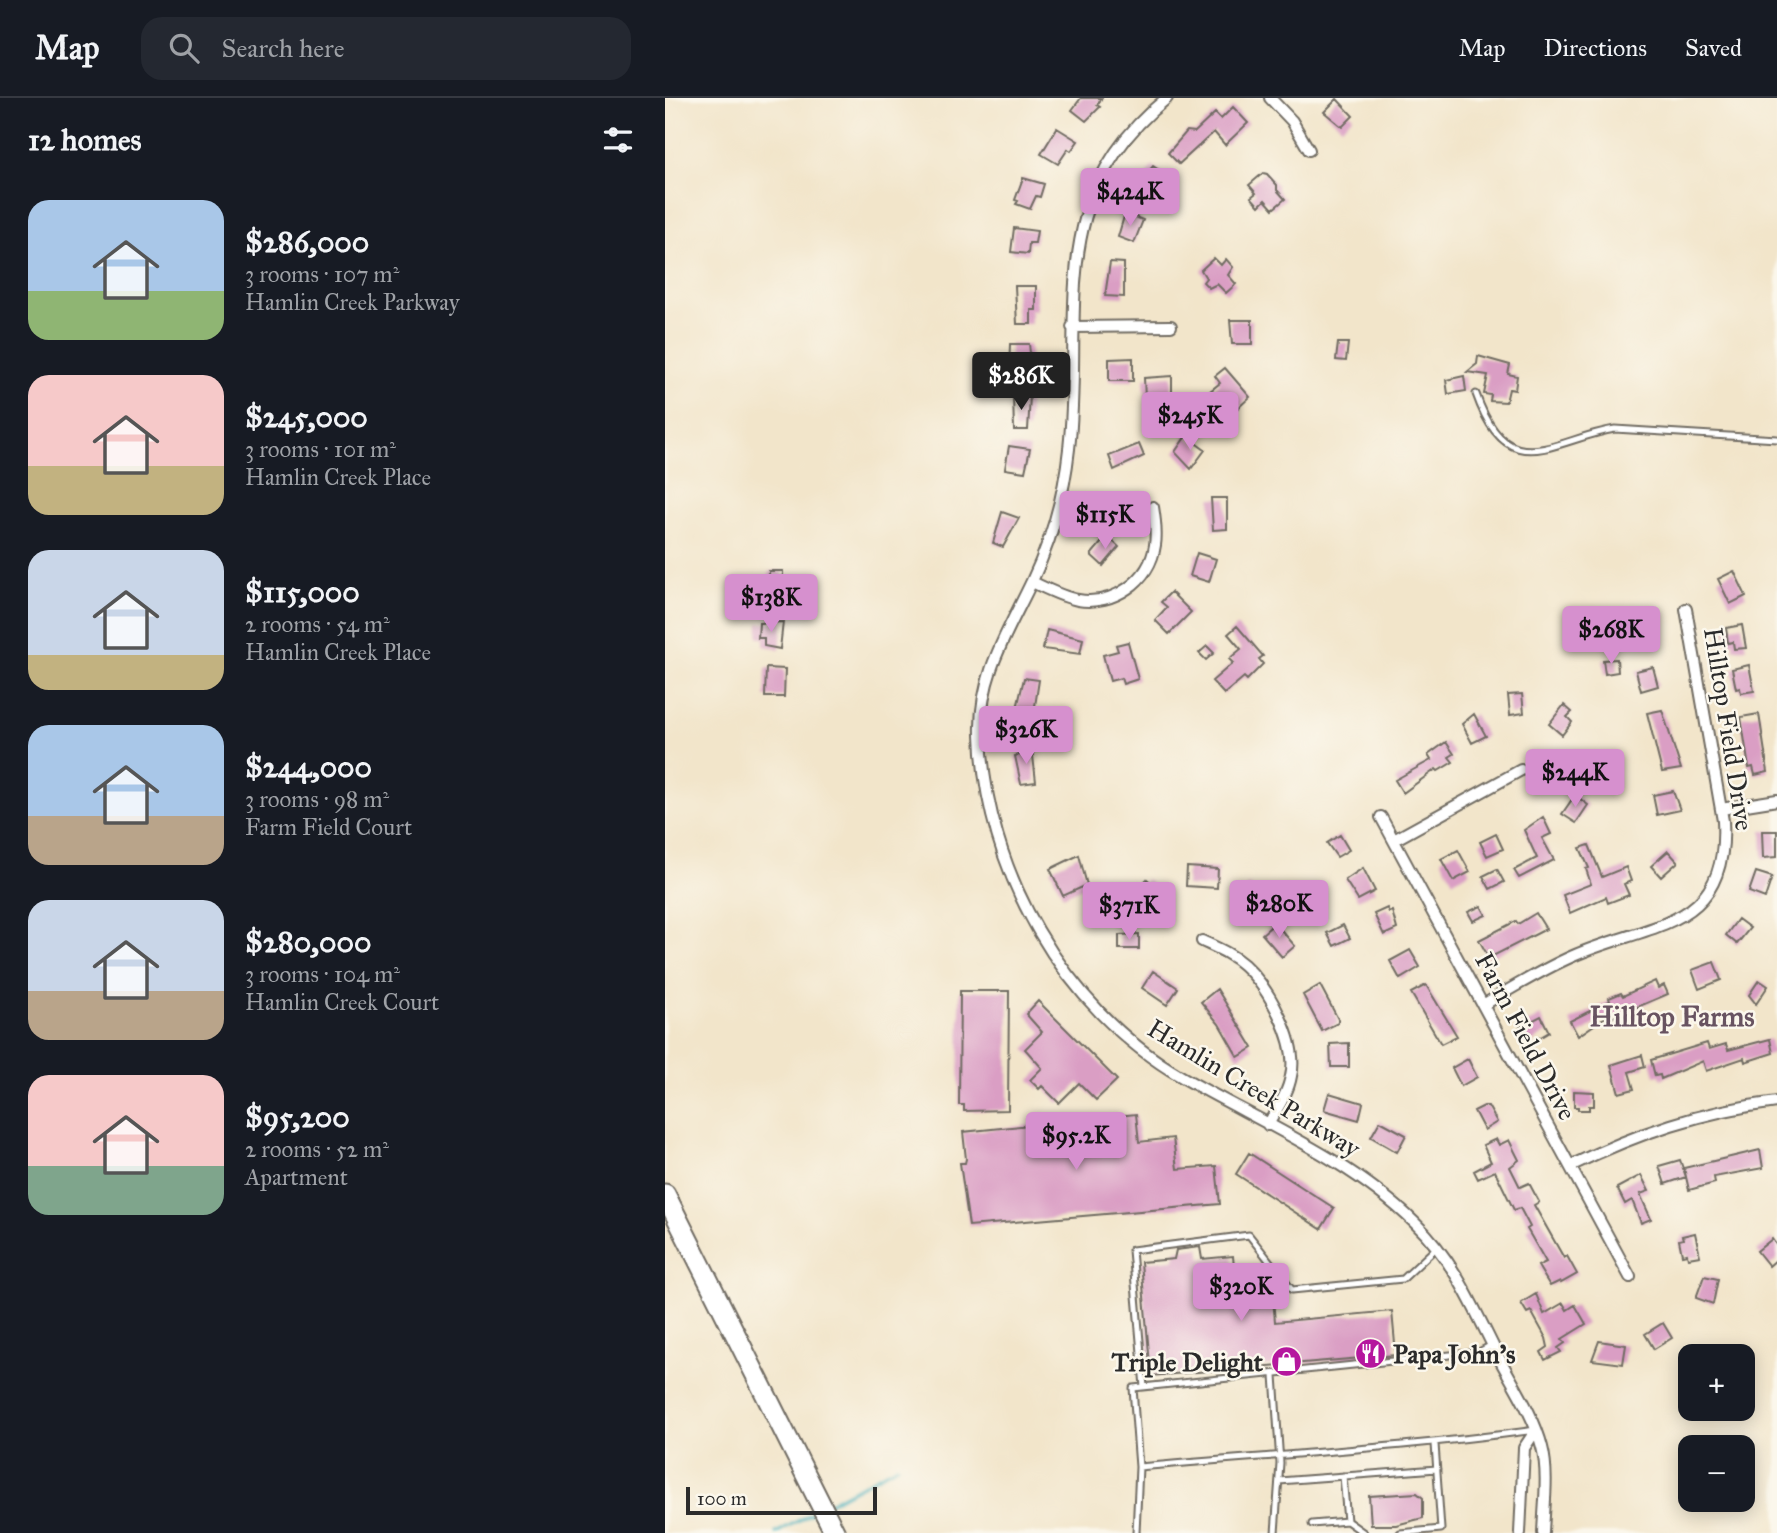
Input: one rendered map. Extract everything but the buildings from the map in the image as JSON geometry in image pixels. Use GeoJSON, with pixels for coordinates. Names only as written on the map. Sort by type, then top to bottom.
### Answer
{"type":"FeatureCollection","features":[{"type":"Feature","properties":{"kind":"highway"},"geometry":{"type":"LineString","coordinates":[[665,1194],[835,1533]]}},
{"type":"Feature","properties":{"kind":"highway"},"geometry":{"type":"LineString","coordinates":[[822,1508],[825,1533]]}},
{"type":"Feature","properties":{"kind":"street","name":"Hamlin Creek Parkway"},"geometry":{"type":"LineString","coordinates":[[1167,98],[1136,128],[1111,162],[1094,193],[1075,261],[1072,428],[1067,466],[1051,537],[1032,582],[997,647],[982,702],[981,733],[989,804],[1000,849],[1017,892],[1036,926],[1083,992],[1133,1043],[1178,1075],[1268,1125],[1385,1196],[1437,1247],[1466,1292],[1536,1430],[1543,1451],[1543,1533]]}},
{"type":"Feature","properties":{"kind":"street"},"geometry":{"type":"LineString","coordinates":[[1270,98],[1292,121],[1309,150]]}},
{"type":"Feature","properties":{"kind":"street"},"geometry":{"type":"LineString","coordinates":[[1072,327],[1171,326]]}},
{"type":"Feature","properties":{"kind":"street"},"geometry":{"type":"LineString","coordinates":[[1032,582],[1080,600],[1102,600],[1121,593],[1149,565],[1155,546],[1153,506]]}},
{"type":"Feature","properties":{"kind":"street","name":"Hilltop Field Drive"},"geometry":{"type":"LineString","coordinates":[[1483,1005],[1572,956],[1667,923],[1698,904],[1720,868],[1724,850],[1721,809],[1686,609]]}},
{"type":"Feature","properties":{"kind":"street"},"geometry":{"type":"LineString","coordinates":[[1394,840],[1521,769]]}},
{"type":"Feature","properties":{"kind":"street"},"geometry":{"type":"LineString","coordinates":[[1721,809],[1777,800]]}},
{"type":"Feature","properties":{"kind":"street","name":"Farm Field Drive"},"geometry":{"type":"LineString","coordinates":[[1381,817],[1630,1277]]}},
{"type":"Feature","properties":{"kind":"street"},"geometry":{"type":"LineString","coordinates":[[1202,941],[1225,951],[1245,966],[1260,985],[1289,1036],[1293,1056],[1291,1077],[1268,1125]]}},
{"type":"Feature","properties":{"kind":"street"},"geometry":{"type":"LineString","coordinates":[[1570,1166],[1624,1139],[1684,1118],[1777,1102]]}},
{"type":"Feature","properties":{"kind":"street"},"geometry":{"type":"LineString","coordinates":[[1520,1533],[1524,1448],[1536,1430]]}},
{"type":"Feature","properties":{"kind":"lane"},"geometry":{"type":"LineString","coordinates":[[1476,394],[1497,433],[1509,444],[1531,450],[1549,450],[1594,432],[1615,429],[1777,439]]}},
{"type":"Feature","properties":{"kind":"lane"},"geometry":{"type":"LineString","coordinates":[[1143,1387],[1132,1250],[1249,1235],[1291,1290],[1403,1279],[1437,1247]]}},
{"type":"Feature","properties":{"kind":"lane"},"geometry":{"type":"LineString","coordinates":[[1136,1533],[1139,1467],[1133,1388],[1479,1352],[1492,1345]]}},
{"type":"Feature","properties":{"kind":"lane"},"geometry":{"type":"LineString","coordinates":[[1274,1375],[1280,1454],[1275,1533]]}},
{"type":"Feature","properties":{"kind":"lane"},"geometry":{"type":"LineString","coordinates":[[1139,1467],[1384,1444],[1435,1444],[1536,1430]]}},
{"type":"Feature","properties":{"kind":"lane"},"geometry":{"type":"LineString","coordinates":[[1400,1533],[1441,1529],[1435,1444]]}},
{"type":"Feature","properties":{"kind":"lane"},"geometry":{"type":"LineString","coordinates":[[1279,1482],[1437,1469]]}},
{"type":"Feature","properties":{"kind":"lane"},"geometry":{"type":"LineString","coordinates":[[1343,1476],[1347,1521]]}},
{"type":"Feature","properties":{"kind":"lane"},"geometry":{"type":"LineString","coordinates":[[1313,1524],[1347,1521],[1364,1533]]}},
{"type":"Feature","properties":{"kind":"waterway"},"geometry":{"type":"LineString","coordinates":[[829,1503],[897,1466]]}},
{"type":"Feature","properties":{"kind":"waterway"},"geometry":{"type":"LineString","coordinates":[[776,1533],[814,1512]]}},
{"type":"Feature","properties":{"kind":"place","name":"Papa John's"},"geometry":{"type":"Point","coordinates":[1370,1354]}},
{"type":"Feature","properties":{"kind":"place","name":"Triple Delight"},"geometry":{"type":"Point","coordinates":[1286,1362]}},
{"type":"Feature","properties":{"kind":"district","name":"Hilltop Farms"},"geometry":{"type":"Point","coordinates":[1672,1016]}}]}
